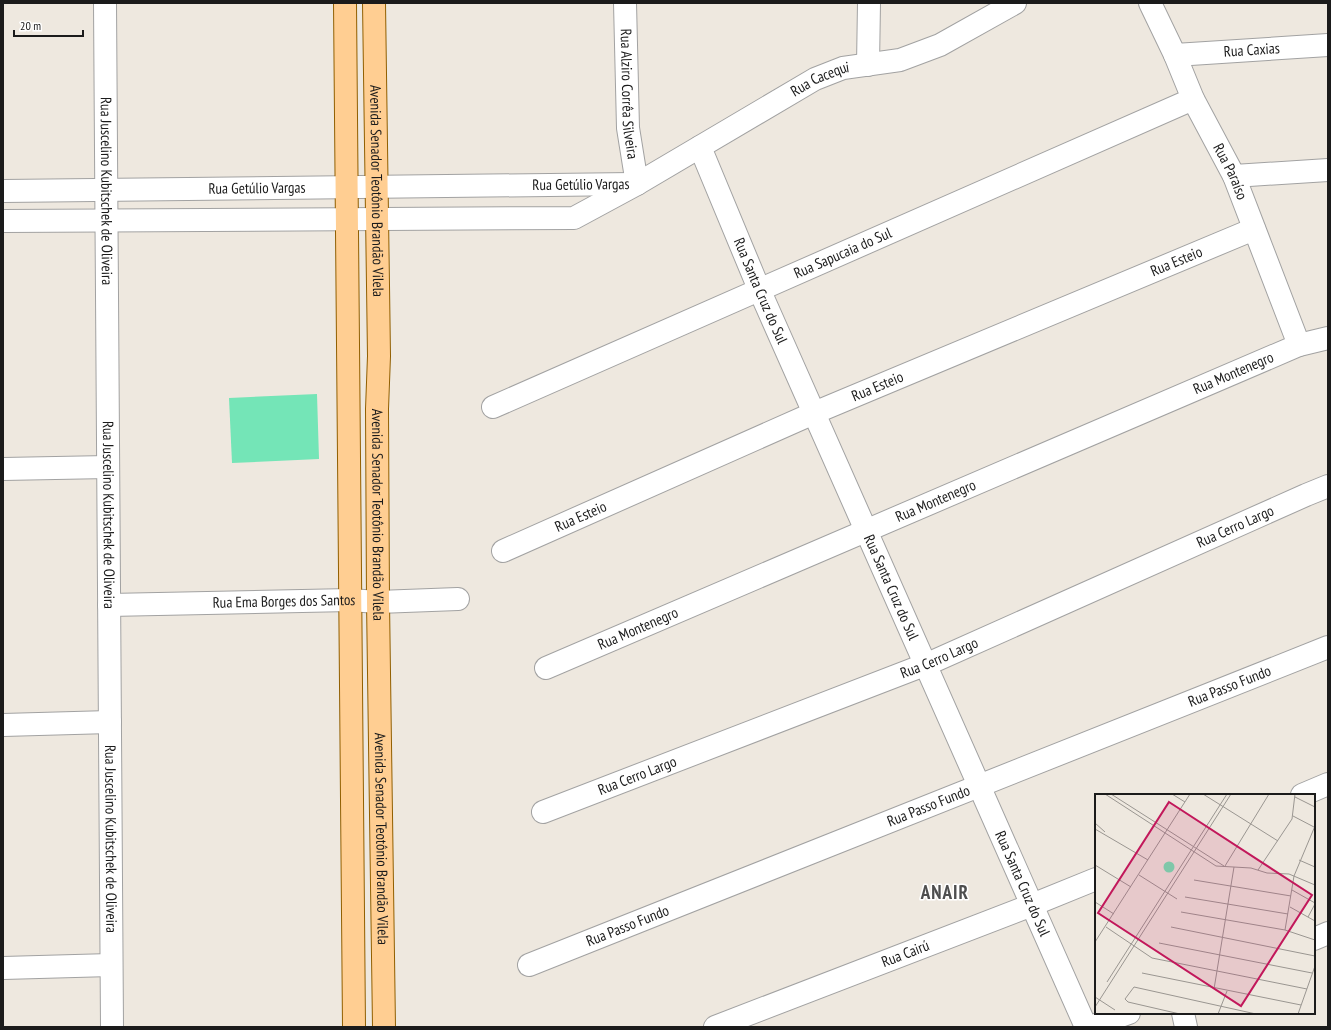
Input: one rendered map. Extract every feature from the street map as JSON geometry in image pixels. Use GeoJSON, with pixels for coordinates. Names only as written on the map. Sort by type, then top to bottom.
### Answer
{"type":"FeatureCollection","features":[{"type":"Feature","properties":{"kind":"main road","name":"Avenida Senador Teotônio Brandão Vilela"},"geometry":{"type":"LineString","coordinates":[[345,3],[354,1027]]}},
{"type":"Feature","properties":{"kind":"main road","name":"Avenida Senador Teotônio Brandão Vilela"},"geometry":{"type":"LineString","coordinates":[[374,3],[379,356],[377,409],[378,602],[384,1027]]}},
{"type":"Feature","properties":{"kind":"main road"},"geometry":{"type":"LineString","coordinates":[[348,353],[379,356]]}},
{"type":"Feature","properties":{"kind":"main road"},"geometry":{"type":"LineString","coordinates":[[349,406],[377,409]]}},
{"type":"Feature","properties":{"kind":"street","name":"Rua Juscelino Kubitschek de Oliveira"},"geometry":{"type":"LineString","coordinates":[[105,3],[112,1027]]}},
{"type":"Feature","properties":{"kind":"street","name":"Rua Alziro Corrêa Silveira"},"geometry":{"type":"LineString","coordinates":[[625,3],[628,128],[637,184]]}},
{"type":"Feature","properties":{"kind":"street"},"geometry":{"type":"LineString","coordinates":[[868,65],[869,3]]}},
{"type":"Feature","properties":{"kind":"street","name":"Rua Cacequi"},"geometry":{"type":"LineString","coordinates":[[637,184],[815,79],[843,68],[900,60],[940,45],[1015,3]]}},
{"type":"Feature","properties":{"kind":"street","name":"Rua Paraíso"},"geometry":{"type":"LineString","coordinates":[[1150,3],[1175,55],[1193,99],[1234,176],[1300,345]]}},
{"type":"Feature","properties":{"kind":"street","name":"Rua Caxias"},"geometry":{"type":"LineString","coordinates":[[1175,55],[1328,45]]}},
{"type":"Feature","properties":{"kind":"street","name":"Rua Sapucaia do Sul"},"geometry":{"type":"LineString","coordinates":[[493,407],[1193,99]]}},
{"type":"Feature","properties":{"kind":"street","name":"Rua Santa Cruz do Sul"},"geometry":{"type":"LineString","coordinates":[[700,147],[759,289],[1086,1027]]}},
{"type":"Feature","properties":{"kind":"street"},"geometry":{"type":"LineString","coordinates":[[1234,176],[1328,170]]}},
{"type":"Feature","properties":{"kind":"street","name":"Rua Getúlio Vargas"},"geometry":{"type":"LineString","coordinates":[[3,191],[637,184]]}},
{"type":"Feature","properties":{"kind":"street","name":"Rua Getúlio Vargas"},"geometry":{"type":"LineString","coordinates":[[3,221],[574,218],[637,184]]}},
{"type":"Feature","properties":{"kind":"street","name":"Rua Esteio"},"geometry":{"type":"LineString","coordinates":[[503,551],[814,413],[1254,229]]}},
{"type":"Feature","properties":{"kind":"street","name":"Rua Montenegro"},"geometry":{"type":"LineString","coordinates":[[546,668],[1300,345],[1328,338]]}},
{"type":"Feature","properties":{"kind":"street"},"geometry":{"type":"LineString","coordinates":[[3,468],[108,467]]}},
{"type":"Feature","properties":{"kind":"street","name":"Rua Cerro Largo"},"geometry":{"type":"LineString","coordinates":[[543,812],[925,664],[1306,494],[1328,486]]}},
{"type":"Feature","properties":{"kind":"street","name":"Rua Ema Borges dos Santos"},"geometry":{"type":"LineString","coordinates":[[109,605],[350,600],[378,602],[458,599]]}},
{"type":"Feature","properties":{"kind":"street","name":"Rua Passo Fundo"},"geometry":{"type":"LineString","coordinates":[[530,964],[1328,648]]}},
{"type":"Feature","properties":{"kind":"street"},"geometry":{"type":"LineString","coordinates":[[3,725],[110,722]]}},
{"type":"Feature","properties":{"kind":"street"},"geometry":{"type":"LineString","coordinates":[[1304,794],[1328,784]]}},
{"type":"Feature","properties":{"kind":"street","name":"Rua Cairú"},"geometry":{"type":"LineString","coordinates":[[715,1027],[1095,879]]}},
{"type":"Feature","properties":{"kind":"street"},"geometry":{"type":"LineString","coordinates":[[1315,939],[1328,933]]}},
{"type":"Feature","properties":{"kind":"street"},"geometry":{"type":"LineString","coordinates":[[3,968],[111,964]]}},
{"type":"Feature","properties":{"kind":"street"},"geometry":{"type":"LineString","coordinates":[[1090,1027],[1126,1014]]}},
{"type":"Feature","properties":{"kind":"street"},"geometry":{"type":"LineString","coordinates":[[1183,1014],[1186,1027]]}},
{"type":"Feature","properties":{"kind":"green space"},"geometry":{"type":"Polygon","coordinates":[[[317,394],[319,459],[232,463],[229,398],[317,394]]]}},
{"type":"Feature","properties":{"kind":"district","name":"ANAIR"},"geometry":{"type":"Point","coordinates":[945,892]}}]}
